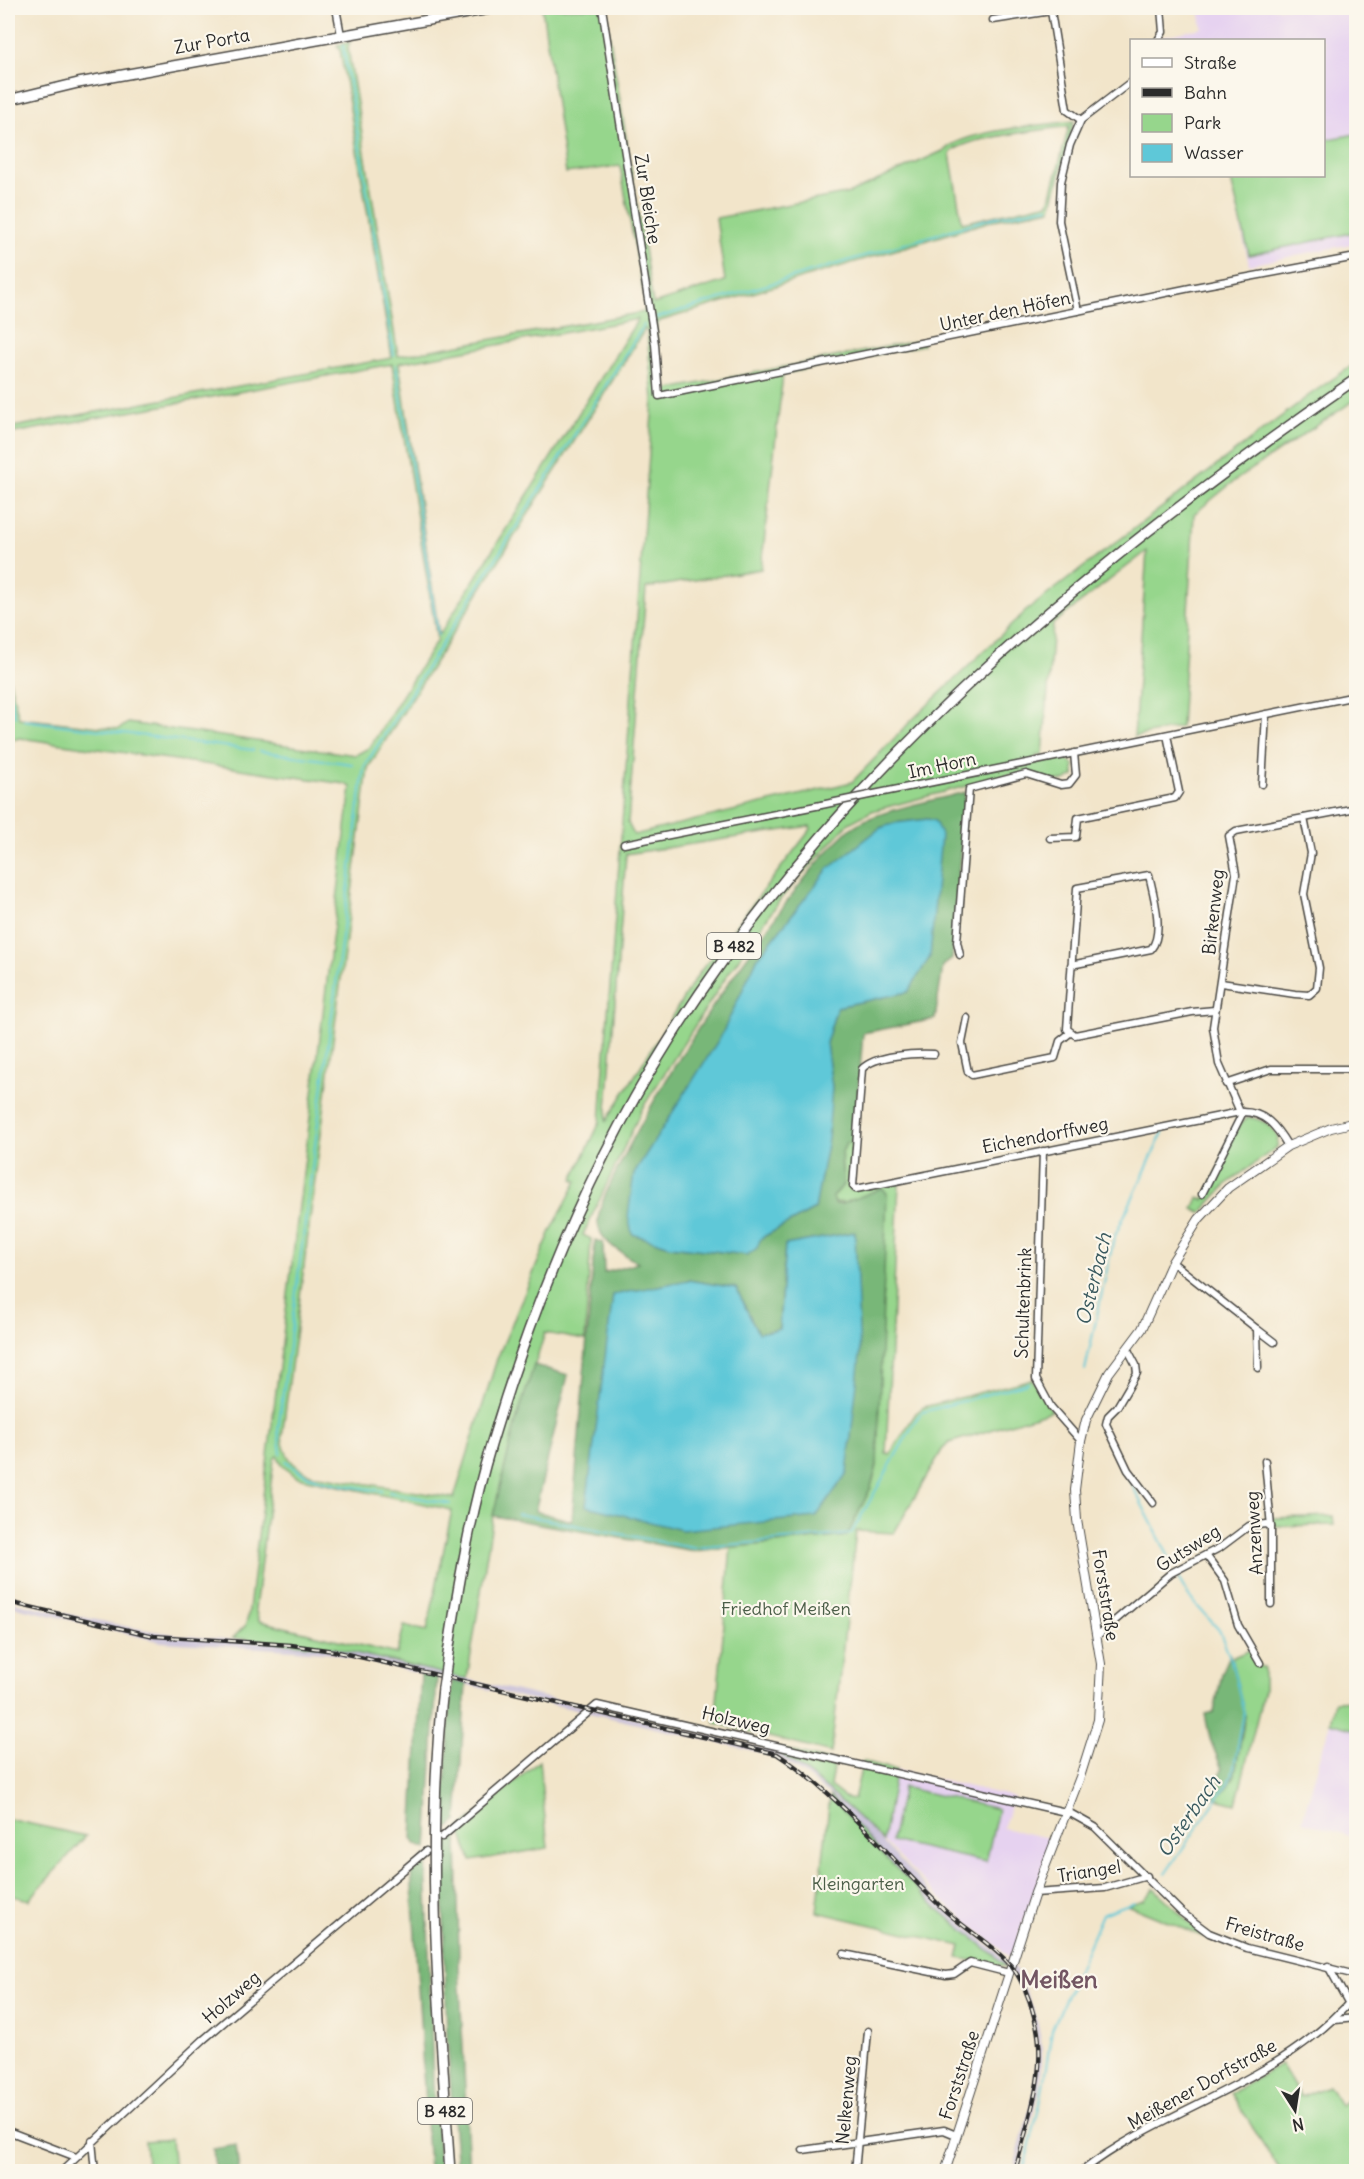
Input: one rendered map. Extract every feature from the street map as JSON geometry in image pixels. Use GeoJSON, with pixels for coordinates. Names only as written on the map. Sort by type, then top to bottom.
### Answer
{"type":"FeatureCollection","features":[{"type":"Feature","properties":{"kind":"main road","name":"Zur Porta"},"geometry":{"type":"LineString","coordinates":[[8,100],[78,83],[495,8]]}},
{"type":"Feature","properties":{"kind":"main road","name":"B 482"},"geometry":{"type":"LineString","coordinates":[[450,2172],[434,1931],[435,1789],[447,1660],[474,1511],[490,1448],[531,1323],[577,1210],[601,1161],[661,1054],[708,981],[760,910],[811,847],[873,777],[982,669],[1070,592],[1179,505],[1356,379]]}},
{"type":"Feature","properties":{"kind":"street"},"geometry":{"type":"LineString","coordinates":[[336,8],[341,35]]}},
{"type":"Feature","properties":{"kind":"street","name":"Zur Bleiche"},"geometry":{"type":"LineString","coordinates":[[602,8],[655,344],[659,396]]}},
{"type":"Feature","properties":{"kind":"street"},"geometry":{"type":"LineString","coordinates":[[1159,39],[1163,32],[1161,8]]}},
{"type":"Feature","properties":{"kind":"street"},"geometry":{"type":"LineString","coordinates":[[993,20],[1051,11],[1067,110],[1081,120]]}},
{"type":"Feature","properties":{"kind":"street"},"geometry":{"type":"LineString","coordinates":[[1078,311],[1059,221],[1058,202],[1070,145],[1081,120],[1130,82]]}},
{"type":"Feature","properties":{"kind":"street","name":"Unter den Höfen"},"geometry":{"type":"LineString","coordinates":[[659,396],[1356,257]]}},
{"type":"Feature","properties":{"kind":"street","name":"Im Horn"},"geometry":{"type":"LineString","coordinates":[[624,844],[1356,696]]}},
{"type":"Feature","properties":{"kind":"street"},"geometry":{"type":"LineString","coordinates":[[1262,784],[1266,714]]}},
{"type":"Feature","properties":{"kind":"street"},"geometry":{"type":"LineString","coordinates":[[1050,838],[1076,837],[1077,818],[1175,798],[1179,792],[1167,735]]}},
{"type":"Feature","properties":{"kind":"street"},"geometry":{"type":"LineString","coordinates":[[960,955],[957,942],[969,789],[1026,774],[1061,785],[1069,784],[1076,775],[1074,753]]}},
{"type":"Feature","properties":{"kind":"street","name":"Birkenweg"},"geometry":{"type":"LineString","coordinates":[[1241,1112],[1226,1084],[1214,1044],[1215,1010],[1221,983],[1236,874],[1229,836],[1236,831],[1356,808]]}},
{"type":"Feature","properties":{"kind":"street"},"geometry":{"type":"LineString","coordinates":[[1221,983],[1295,994],[1309,994],[1317,988],[1319,968],[1304,894],[1311,853],[1304,818]]}},
{"type":"Feature","properties":{"kind":"street"},"geometry":{"type":"LineString","coordinates":[[1071,964],[1151,949],[1155,944],[1158,911],[1149,874],[1077,888],[1071,964],[1067,1029],[1075,1035],[1192,1012],[1215,1010]]}},
{"type":"Feature","properties":{"kind":"street"},"geometry":{"type":"LineString","coordinates":[[967,1018],[962,1043],[968,1072],[972,1075],[1054,1058],[1060,1041],[1070,1033]]}},
{"type":"Feature","properties":{"kind":"street","name":"Eichendorffweg"},"geometry":{"type":"LineString","coordinates":[[934,1054],[916,1053],[868,1062],[862,1069],[853,1186],[856,1189],[1241,1112]]}},
{"type":"Feature","properties":{"kind":"street"},"geometry":{"type":"LineString","coordinates":[[1226,1084],[1271,1069],[1356,1069]]}},
{"type":"Feature","properties":{"kind":"street"},"geometry":{"type":"LineString","coordinates":[[1202,1194],[1241,1112],[1256,1114],[1271,1122],[1288,1146]]}},
{"type":"Feature","properties":{"kind":"street","name":"Forststraße"},"geometry":{"type":"LineString","coordinates":[[945,2172],[1035,1893],[1067,1812],[1098,1720],[1102,1681],[1098,1635],[1077,1520],[1075,1490],[1081,1441],[1096,1395],[1109,1373],[1142,1329],[1173,1262],[1192,1229],[1228,1188],[1288,1146],[1331,1128],[1356,1122]]}},
{"type":"Feature","properties":{"kind":"street","name":"Schultenbrink"},"geometry":{"type":"LineString","coordinates":[[1043,1151],[1036,1379],[1051,1407],[1081,1441]]}},
{"type":"Feature","properties":{"kind":"street"},"geometry":{"type":"LineString","coordinates":[[1173,1262],[1274,1342]]}},
{"type":"Feature","properties":{"kind":"street"},"geometry":{"type":"LineString","coordinates":[[1257,1329],[1258,1368]]}},
{"type":"Feature","properties":{"kind":"street"},"geometry":{"type":"LineString","coordinates":[[1128,1350],[1136,1365],[1137,1373],[1121,1401],[1108,1416],[1106,1424],[1128,1470],[1153,1503]]}},
{"type":"Feature","properties":{"kind":"street","name":"Anzenweg"},"geometry":{"type":"LineString","coordinates":[[1265,1461],[1271,1527],[1272,1604]]}},
{"type":"Feature","properties":{"kind":"street","name":"Gutsweg"},"geometry":{"type":"LineString","coordinates":[[1098,1635],[1171,1573],[1206,1555],[1249,1526],[1267,1524],[1271,1527]]}},
{"type":"Feature","properties":{"kind":"street"},"geometry":{"type":"LineString","coordinates":[[1206,1555],[1225,1581],[1238,1624],[1260,1663]]}},
{"type":"Feature","properties":{"kind":"street","name":"Holzweg"},"geometry":{"type":"LineString","coordinates":[[442,1837],[597,1705],[1067,1812]]}},
{"type":"Feature","properties":{"kind":"street","name":"Freistraße"},"geometry":{"type":"LineString","coordinates":[[1067,1812],[1095,1827],[1181,1912],[1209,1933],[1247,1948],[1328,1966],[1356,1975]]}},
{"type":"Feature","properties":{"kind":"street","name":"Holzweg"},"geometry":{"type":"LineString","coordinates":[[61,2172],[203,2040],[426,1851]]}},
{"type":"Feature","properties":{"kind":"street","name":"Triangel"},"geometry":{"type":"LineString","coordinates":[[1035,1893],[1085,1891],[1147,1876]]}},
{"type":"Feature","properties":{"kind":"street"},"geometry":{"type":"LineString","coordinates":[[844,1954],[946,1975],[954,1974],[970,1963],[1010,1972]]}},
{"type":"Feature","properties":{"kind":"street"},"geometry":{"type":"LineString","coordinates":[[1328,1966],[1349,2004]]}},
{"type":"Feature","properties":{"kind":"street","name":"Meißener Dorfstraße"},"geometry":{"type":"LineString","coordinates":[[1081,2172],[1145,2133],[1248,2079],[1335,2020],[1356,1995]]}},
{"type":"Feature","properties":{"kind":"street","name":"Meißener Dorfstraße"},"geometry":{"type":"LineString","coordinates":[[1335,2020],[1356,2018]]}},
{"type":"Feature","properties":{"kind":"street","name":"Nelkenweg"},"geometry":{"type":"LineString","coordinates":[[855,2172],[867,2031]]}},
{"type":"Feature","properties":{"kind":"street"},"geometry":{"type":"LineString","coordinates":[[803,2150],[944,2130],[956,2134]]}},
{"type":"Feature","properties":{"kind":"street"},"geometry":{"type":"LineString","coordinates":[[8,2131],[76,2157]]}},
{"type":"Feature","properties":{"kind":"street"},"geometry":{"type":"LineString","coordinates":[[92,2141],[95,2172]]}},
{"type":"Feature","properties":{"kind":"shaded area"},"geometry":{"type":"Polygon","coordinates":[[[1199,8],[1356,8],[1356,243],[1249,265],[1230,177],[1325,177],[1325,39],[1159,39],[1202,28],[1199,8]]]}},
{"type":"Feature","properties":{"kind":"shaded area"},"geometry":{"type":"Polygon","coordinates":[[[8,1601],[129,1627],[185,1636],[330,1647],[778,1752],[810,1773],[838,1796],[944,1906],[1015,1968],[1036,2015],[1042,2046],[1039,2092],[1017,2171],[1013,2171],[1034,2091],[1038,2046],[1033,2017],[1008,1967],[939,1910],[887,1859],[830,1796],[776,1756],[325,1652],[162,1642],[8,1605],[8,1601]]]}},
{"type":"Feature","properties":{"kind":"shaded area"},"geometry":{"type":"Polygon","coordinates":[[[1330,1723],[1356,1730],[1356,1838],[1302,1821],[1330,1723]]]}},
{"type":"Feature","properties":{"kind":"shaded area"},"geometry":{"type":"Polygon","coordinates":[[[896,1770],[1014,1797],[1003,1828],[1053,1839],[1011,1958],[946,1904],[883,1841],[896,1770]]]}},
{"type":"Feature","properties":{"kind":"green space"},"geometry":{"type":"Polygon","coordinates":[[[542,8],[605,8],[653,304],[725,281],[716,218],[850,193],[945,150],[955,143],[987,133],[1074,121],[1051,209],[994,220],[660,321],[656,326],[660,386],[665,390],[922,340],[923,345],[783,374],[761,569],[646,588],[628,823],[634,835],[852,782],[911,721],[1026,611],[1308,396],[1356,363],[1356,399],[1233,482],[1194,514],[1181,727],[1134,737],[1147,551],[1053,624],[1043,755],[1036,756],[1034,763],[1065,758],[1074,765],[1074,776],[1064,781],[1051,781],[1027,772],[1004,776],[872,811],[849,823],[782,897],[726,977],[643,1107],[583,1235],[591,1239],[585,1340],[545,1333],[515,1425],[493,1516],[467,1679],[330,1647],[233,1638],[245,1626],[248,1617],[351,787],[345,784],[20,738],[8,741],[8,674],[19,718],[119,729],[128,723],[356,755],[370,747],[437,640],[392,364],[8,434],[8,428],[392,358],[340,50],[337,45],[350,42],[348,48],[398,356],[644,312],[646,308],[620,166],[566,173],[542,8]],[[1069,126],[970,143],[957,148],[950,154],[962,223],[1049,203],[1069,126]],[[638,319],[399,363],[439,634],[440,634],[638,319]],[[645,329],[368,768],[282,1437],[285,1451],[291,1461],[300,1469],[313,1475],[454,1498],[497,1359],[551,1231],[577,1181],[573,1179],[600,1122],[653,400],[645,329]],[[810,826],[626,854],[606,1122],[699,973],[811,829],[810,826]],[[277,1456],[274,1459],[255,1609],[259,1621],[397,1654],[404,1626],[427,1631],[452,1510],[297,1477],[284,1467],[277,1456]]]}},
{"type":"Feature","properties":{"kind":"green space"},"geometry":{"type":"Polygon","coordinates":[[[1356,134],[1356,232],[1249,255],[1230,177],[1325,177],[1325,140],[1356,134]]]}},
{"type":"Feature","properties":{"kind":"green space"},"geometry":{"type":"Polygon","coordinates":[[[965,792],[952,959],[943,966],[935,1019],[863,1033],[854,1143],[848,1142],[842,1152],[843,1185],[833,1197],[835,1204],[842,1204],[882,1188],[887,1193],[877,1465],[871,1487],[847,1536],[694,1551],[493,1516],[515,1425],[534,1365],[568,1375],[535,1511],[572,1521],[595,1240],[603,1243],[604,1273],[638,1263],[607,1242],[599,1230],[598,1216],[611,1182],[638,1130],[689,1043],[794,892],[826,853],[849,830],[887,812],[965,792]],[[928,819],[895,823],[880,828],[757,959],[632,1234],[670,1246],[747,1255],[761,1238],[815,1209],[827,1139],[832,1087],[826,1043],[837,1007],[908,992],[928,819]],[[785,1245],[779,1329],[758,1333],[736,1288],[688,1280],[816,1517],[785,1245]]]}},
{"type":"Feature","properties":{"kind":"green space"},"geometry":{"type":"Polygon","coordinates":[[[1248,1117],[1262,1121],[1272,1129],[1278,1136],[1277,1147],[1228,1183],[1201,1213],[1193,1209],[1198,1198],[1204,1200],[1238,1127],[1248,1117]]]}},
{"type":"Feature","properties":{"kind":"green space","name":"Friedhof Meißen"},"geometry":{"type":"Polygon","coordinates":[[[848,1142],[854,1143],[850,1190],[899,1183],[886,1453],[890,1454],[916,1413],[924,1407],[1032,1379],[1052,1411],[949,1443],[942,1450],[894,1533],[856,1531],[831,1753],[715,1723],[731,1547],[847,1536],[871,1487],[877,1466],[874,1192],[849,1203],[833,1202],[833,1197],[843,1185],[841,1157],[848,1142]]]}},
{"type":"Feature","properties":{"kind":"green space"},"geometry":{"type":"Polygon","coordinates":[[[1333,1516],[1334,1525],[1273,1526],[1273,1518],[1333,1516]]]}},
{"type":"Feature","properties":{"kind":"green space"},"geometry":{"type":"Polygon","coordinates":[[[1250,1650],[1260,1667],[1264,1667],[1264,1690],[1236,1804],[1217,1799],[1234,1778],[1245,1716],[1231,1658],[1250,1650]]]}},
{"type":"Feature","properties":{"kind":"green space"},"geometry":{"type":"Polygon","coordinates":[[[1230,1655],[1245,1716],[1234,1778],[1217,1799],[1214,1797],[1222,1769],[1210,1739],[1205,1714],[1214,1712],[1222,1673],[1230,1655]]]}},
{"type":"Feature","properties":{"kind":"green space"},"geometry":{"type":"Polygon","coordinates":[[[421,1674],[437,1677],[427,1849],[416,1845],[412,1838],[421,1674]]]}},
{"type":"Feature","properties":{"kind":"green space"},"geometry":{"type":"Polygon","coordinates":[[[452,1681],[466,1684],[457,1821],[442,1834],[452,1681]]]}},
{"type":"Feature","properties":{"kind":"green space"},"geometry":{"type":"Polygon","coordinates":[[[1356,1700],[1356,1730],[1330,1723],[1335,1701],[1356,1700]]]}},
{"type":"Feature","properties":{"kind":"green space"},"geometry":{"type":"Polygon","coordinates":[[[778,1748],[834,1762],[830,1786],[844,1797],[854,1799],[863,1761],[896,1770],[883,1841],[833,1794],[778,1752],[778,1748]]]}},
{"type":"Feature","properties":{"kind":"green space"},"geometry":{"type":"Polygon","coordinates":[[[539,1761],[548,1848],[471,1861],[460,1829],[539,1761]]]}},
{"type":"Feature","properties":{"kind":"green space"},"geometry":{"type":"Polygon","coordinates":[[[903,1787],[998,1809],[986,1862],[891,1841],[903,1787]]]}},
{"type":"Feature","properties":{"kind":"green space","name":"Kleingarten"},"geometry":{"type":"Polygon","coordinates":[[[830,1796],[887,1859],[939,1910],[1008,1967],[958,1958],[961,1946],[817,1912],[830,1796]]]}},
{"type":"Feature","properties":{"kind":"green space"},"geometry":{"type":"Polygon","coordinates":[[[8,1819],[86,1836],[29,1900],[8,1895],[8,1819]]]}},
{"type":"Feature","properties":{"kind":"green space"},"geometry":{"type":"Polygon","coordinates":[[[457,1831],[459,1966],[469,2172],[457,2171],[447,2038],[442,1842],[457,1831]]]}},
{"type":"Feature","properties":{"kind":"green space"},"geometry":{"type":"Polygon","coordinates":[[[426,1856],[433,2085],[440,2172],[429,2171],[411,1869],[426,1856]]]}},
{"type":"Feature","properties":{"kind":"green space"},"geometry":{"type":"Polygon","coordinates":[[[1154,1888],[1204,1937],[1127,1905],[1144,1900],[1154,1888]]]}},
{"type":"Feature","properties":{"kind":"green space"},"geometry":{"type":"Polygon","coordinates":[[[1281,2064],[1301,2097],[1328,2086],[1340,2105],[1356,2094],[1356,2171],[1280,2171],[1231,2093],[1281,2064]]]}},
{"type":"Feature","properties":{"kind":"green space"},"geometry":{"type":"Polygon","coordinates":[[[171,2139],[174,2171],[129,2171],[128,2166],[147,2164],[145,2141],[171,2139]]]}},
{"type":"Feature","properties":{"kind":"green space"},"geometry":{"type":"Polygon","coordinates":[[[236,2145],[239,2171],[215,2171],[213,2149],[236,2145]]]}},
{"type":"Feature","properties":{"kind":"water"},"geometry":{"type":"Polygon","coordinates":[[[928,819],[935,821],[941,835],[930,957],[908,992],[837,1007],[826,1043],[832,1087],[828,1139],[815,1209],[761,1238],[757,1248],[747,1255],[670,1246],[632,1234],[628,1216],[634,1173],[721,1036],[757,959],[828,869],[880,828],[895,823],[928,819]]]}},
{"type":"Feature","properties":{"kind":"water"},"geometry":{"type":"Polygon","coordinates":[[[855,1232],[860,1355],[847,1473],[816,1517],[682,1530],[586,1506],[613,1295],[688,1280],[736,1288],[758,1333],[779,1329],[785,1245],[855,1232]]]}},
{"type":"Feature","properties":{"kind":"waterway"},"geometry":{"type":"LineString","coordinates":[[343,46],[394,356]]}},
{"type":"Feature","properties":{"kind":"waterway"},"geometry":{"type":"LineString","coordinates":[[656,318],[991,218],[1048,207]]}},
{"type":"Feature","properties":{"kind":"waterway"},"geometry":{"type":"LineString","coordinates":[[281,1454],[278,1431],[364,767],[644,325]]}},
{"type":"Feature","properties":{"kind":"waterway"},"geometry":{"type":"LineString","coordinates":[[396,365],[438,635]]}},
{"type":"Feature","properties":{"kind":"waterway"},"geometry":{"type":"LineString","coordinates":[[8,688],[15,717]]}},
{"type":"Feature","properties":{"kind":"waterway"},"geometry":{"type":"LineString","coordinates":[[23,720],[253,750]]}},
{"type":"Feature","properties":{"kind":"waterway"},"geometry":{"type":"LineString","coordinates":[[259,751],[352,764]]}},
{"type":"Feature","properties":{"kind":"waterway","name":"Osterbach"},"geometry":{"type":"LineString","coordinates":[[1085,1370],[1114,1238],[1164,1130]]}},
{"type":"Feature","properties":{"kind":"waterway"},"geometry":{"type":"LineString","coordinates":[[518,1514],[693,1548],[851,1534],[917,1418],[923,1412],[1028,1383]]}},
{"type":"Feature","properties":{"kind":"waterway","name":"Osterbach"},"geometry":{"type":"LineString","coordinates":[[1111,1444],[1172,1563]]}},
{"type":"Feature","properties":{"kind":"waterway"},"geometry":{"type":"LineString","coordinates":[[286,1461],[296,1469],[318,1479],[382,1491]]}},
{"type":"Feature","properties":{"kind":"waterway"},"geometry":{"type":"LineString","coordinates":[[389,1492],[450,1504]]}},
{"type":"Feature","properties":{"kind":"waterway","name":"Osterbach"},"geometry":{"type":"LineString","coordinates":[[1165,1874],[1232,1777],[1244,1713],[1231,1660],[1219,1630],[1189,1597],[1177,1576]]}},
{"type":"Feature","properties":{"kind":"waterway","name":"Osterbach"},"geometry":{"type":"LineString","coordinates":[[1023,2172],[1040,2104],[1052,2030],[1102,1914],[1134,1902]]}},
{"type":"Feature","properties":{"kind":"railway"},"geometry":{"type":"LineString","coordinates":[[8,1602],[154,1636],[291,1645],[334,1651],[777,1754],[800,1770],[842,1806],[939,1905],[1004,1959],[1019,1978],[1034,2016],[1039,2055],[1031,2114],[1015,2172]]}},
{"type":"Feature","properties":{"kind":"district","name":"Meißen"},"geometry":{"type":"Point","coordinates":[1059,1979]}}]}
